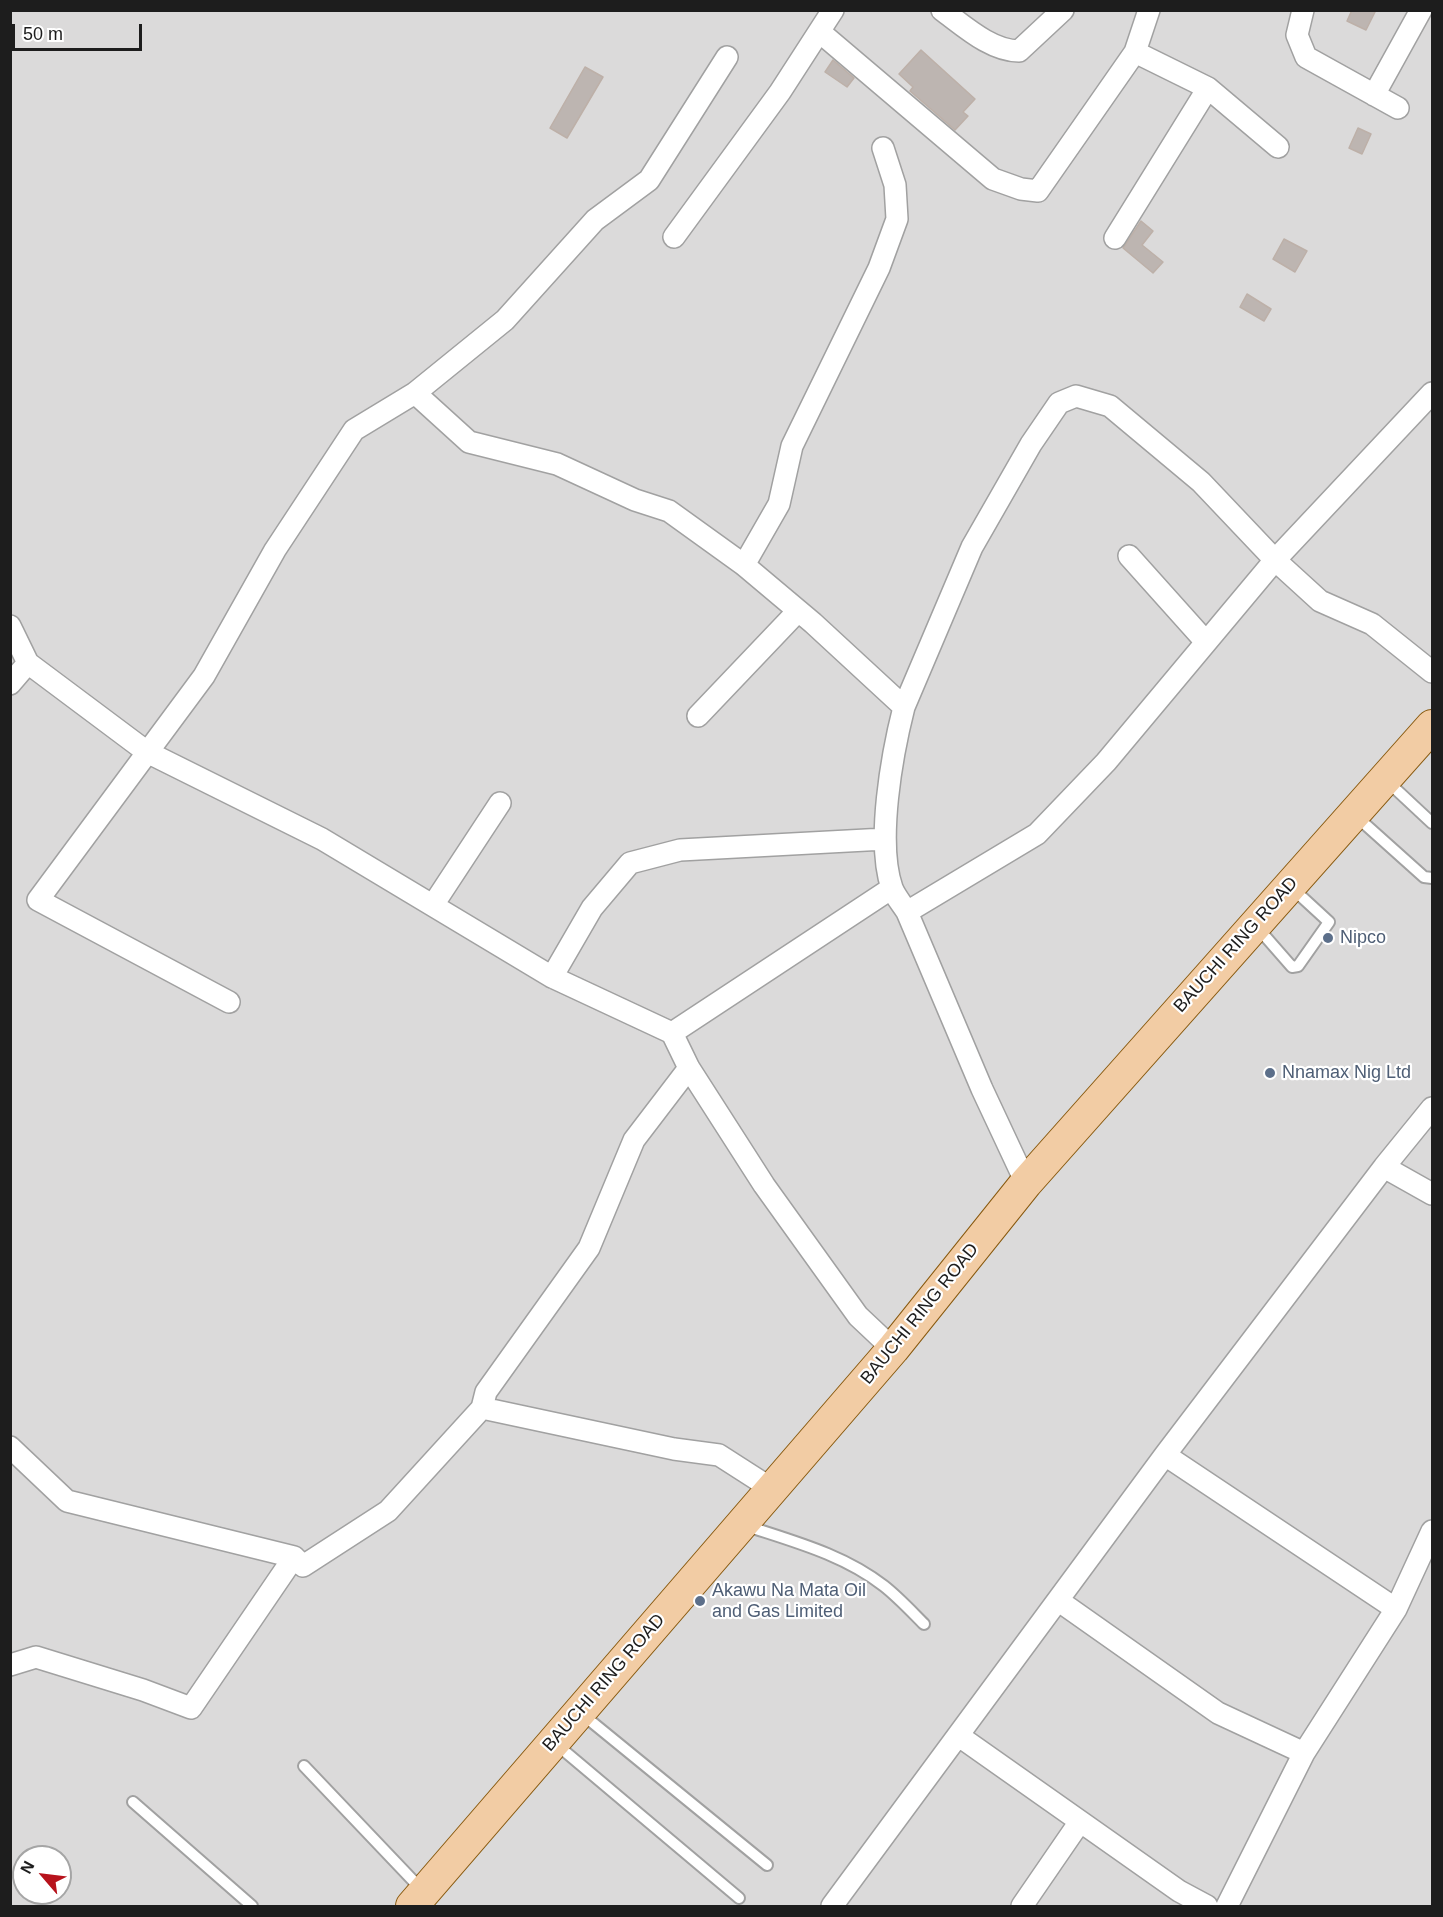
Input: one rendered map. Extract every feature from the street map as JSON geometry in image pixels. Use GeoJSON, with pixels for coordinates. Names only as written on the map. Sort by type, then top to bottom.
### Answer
{"type":"FeatureCollection","features":[{"type":"Feature","properties":{"kind":"main road","name":"BAUCHI RING ROAD"},"geometry":{"type":"LineString","coordinates":[[418,1899],[893,1349],[1026,1183],[1432,726]]}},
{"type":"Feature","properties":{"kind":"street"},"geometry":{"type":"LineString","coordinates":[[674,237],[821,33],[833,10]]}},
{"type":"Feature","properties":{"kind":"street"},"geometry":{"type":"LineString","coordinates":[[942,10],[990,42],[1008,51],[1019,51],[1064,10]]}},
{"type":"Feature","properties":{"kind":"street"},"geometry":{"type":"LineString","coordinates":[[821,33],[993,179],[1021,189],[1038,191],[1135,51],[1149,10]]}},
{"type":"Feature","properties":{"kind":"street"},"geometry":{"type":"LineString","coordinates":[[1303,10],[1297,35],[1306,57],[1398,108]]}},
{"type":"Feature","properties":{"kind":"street"},"geometry":{"type":"LineString","coordinates":[[1374,95],[1421,10]]}},
{"type":"Feature","properties":{"kind":"street"},"geometry":{"type":"LineString","coordinates":[[1135,51],[1208,88],[1278,147]]}},
{"type":"Feature","properties":{"kind":"street"},"geometry":{"type":"LineString","coordinates":[[229,1002],[38,900],[204,676],[275,550],[354,430],[415,393],[505,320],[595,220],[649,180],[727,57]]}},
{"type":"Feature","properties":{"kind":"street"},"geometry":{"type":"LineString","coordinates":[[1115,238],[1208,88]]}},
{"type":"Feature","properties":{"kind":"street"},"geometry":{"type":"LineString","coordinates":[[744,565],[779,504],[792,446],[879,268],[897,219],[895,185],[883,148]]}},
{"type":"Feature","properties":{"kind":"street"},"geometry":{"type":"LineString","coordinates":[[415,393],[469,442],[557,464],[635,500],[669,511],[744,565],[904,707]]}},
{"type":"Feature","properties":{"kind":"street"},"geometry":{"type":"LineString","coordinates":[[907,912],[1037,834],[1106,762],[1275,560],[1432,393]]}},
{"type":"Feature","properties":{"kind":"street"},"geometry":{"type":"LineString","coordinates":[[1026,1183],[982,1089],[907,912],[892,888],[885,839],[892,754],[904,707],[972,547],[1031,444],[1059,403],[1076,396],[1110,406],[1201,482],[1275,560],[1320,601],[1372,624],[1432,672]]}},
{"type":"Feature","properties":{"kind":"street"},"geometry":{"type":"LineString","coordinates":[[1129,556],[1206,642]]}},
{"type":"Feature","properties":{"kind":"street"},"geometry":{"type":"LineString","coordinates":[[698,716],[798,611]]}},
{"type":"Feature","properties":{"kind":"street"},"geometry":{"type":"LineString","coordinates":[[10,626],[28,663],[147,752],[322,839],[552,977],[672,1033],[689,1068],[764,1185],[858,1316],[893,1349]]}},
{"type":"Feature","properties":{"kind":"street"},"geometry":{"type":"LineString","coordinates":[[10,684],[28,663]]}},
{"type":"Feature","properties":{"kind":"street"},"geometry":{"type":"LineString","coordinates":[[433,905],[500,803]]}},
{"type":"Feature","properties":{"kind":"street"},"geometry":{"type":"LineString","coordinates":[[552,977],[592,908],[630,863],[680,850],[885,839]]}},
{"type":"Feature","properties":{"kind":"street"},"geometry":{"type":"LineString","coordinates":[[672,1033],[892,888]]}},
{"type":"Feature","properties":{"kind":"street"},"geometry":{"type":"LineString","coordinates":[[10,1448],[67,1501],[294,1557],[303,1566],[387,1511],[482,1408],[486,1392],[589,1248],[634,1140],[689,1068]]}},
{"type":"Feature","properties":{"kind":"street"},"geometry":{"type":"LineString","coordinates":[[832,1906],[1165,1455],[1384,1167],[1432,1108]]}},
{"type":"Feature","properties":{"kind":"street"},"geometry":{"type":"LineString","coordinates":[[1384,1167],[1432,1194]]}},
{"type":"Feature","properties":{"kind":"street"},"geometry":{"type":"LineString","coordinates":[[482,1408],[674,1449],[719,1455],[772,1489]]}},
{"type":"Feature","properties":{"kind":"street"},"geometry":{"type":"LineString","coordinates":[[1165,1455],[1396,1609]]}},
{"type":"Feature","properties":{"kind":"street"},"geometry":{"type":"LineString","coordinates":[[1227,1906],[1304,1753],[1396,1609],[1432,1531]]}},
{"type":"Feature","properties":{"kind":"street"},"geometry":{"type":"LineString","coordinates":[[10,1665],[36,1657],[144,1690],[191,1708],[294,1557]]}},
{"type":"Feature","properties":{"kind":"street"},"geometry":{"type":"LineString","coordinates":[[1059,1601],[1218,1713],[1304,1753]]}},
{"type":"Feature","properties":{"kind":"street"},"geometry":{"type":"LineString","coordinates":[[959,1736],[1079,1823],[1175,1899],[1207,1906]]}},
{"type":"Feature","properties":{"kind":"street"},"geometry":{"type":"LineString","coordinates":[[1022,1906],[1079,1823]]}},
{"type":"Feature","properties":{"kind":"lane"},"geometry":{"type":"LineString","coordinates":[[1384,778],[1432,823]]}},
{"type":"Feature","properties":{"kind":"lane"},"geometry":{"type":"LineString","coordinates":[[1353,814],[1424,877],[1432,878]]}},
{"type":"Feature","properties":{"kind":"lane"},"geometry":{"type":"LineString","coordinates":[[1254,925],[1292,967],[1298,966],[1329,922],[1289,886]]}},
{"type":"Feature","properties":{"kind":"lane"},"geometry":{"type":"LineString","coordinates":[[741,1524],[824,1552],[855,1566],[884,1586],[924,1624]]}},
{"type":"Feature","properties":{"kind":"lane"},"geometry":{"type":"LineString","coordinates":[[580,1712],[767,1865]]}},
{"type":"Feature","properties":{"kind":"lane"},"geometry":{"type":"LineString","coordinates":[[554,1742],[740,1898]]}},
{"type":"Feature","properties":{"kind":"lane"},"geometry":{"type":"LineString","coordinates":[[304,1766],[418,1899]]}},
{"type":"Feature","properties":{"kind":"lane"},"geometry":{"type":"LineString","coordinates":[[133,1802],[252,1906]]}},
{"type":"Feature","properties":{"kind":"shaded area"},"geometry":{"type":"Polygon","coordinates":[[[11,11],[1432,11],[1432,1906],[11,1906],[11,11]]]}},
{"type":"Feature","properties":{"kind":"building"},"geometry":{"type":"Polygon","coordinates":[[[1352,10],[1376,10],[1366,30],[1347,21],[1352,10]]]}},
{"type":"Feature","properties":{"kind":"building"},"geometry":{"type":"Polygon","coordinates":[[[921,50],[975,99],[963,112],[968,116],[955,130],[910,91],[913,87],[899,74],[921,50]]]}},
{"type":"Feature","properties":{"kind":"building"},"geometry":{"type":"Polygon","coordinates":[[[833,60],[854,78],[847,87],[825,72],[833,60]]]}},
{"type":"Feature","properties":{"kind":"building"},"geometry":{"type":"Polygon","coordinates":[[[585,67],[603,77],[567,138],[550,128],[585,67]]]}},
{"type":"Feature","properties":{"kind":"building"},"geometry":{"type":"Polygon","coordinates":[[[1358,128],[1371,134],[1362,154],[1349,148],[1358,128]]]}},
{"type":"Feature","properties":{"kind":"building"},"geometry":{"type":"Polygon","coordinates":[[[1141,221],[1153,231],[1142,245],[1163,262],[1153,273],[1123,248],[1141,221]]]}},
{"type":"Feature","properties":{"kind":"building"},"geometry":{"type":"Polygon","coordinates":[[[1284,239],[1307,251],[1295,272],[1273,259],[1284,239]]]}},
{"type":"Feature","properties":{"kind":"building"},"geometry":{"type":"Polygon","coordinates":[[[1247,294],[1271,309],[1264,321],[1240,307],[1247,294]]]}},
{"type":"Feature","properties":{"kind":"place","name":"Nipco"},"geometry":{"type":"Point","coordinates":[1328,938]}},
{"type":"Feature","properties":{"kind":"place","name":"Nnamax Nig Ltd"},"geometry":{"type":"Point","coordinates":[1270,1073]}},
{"type":"Feature","properties":{"kind":"place","name":"Akawu Na Mata Oil and Gas Limited"},"geometry":{"type":"Point","coordinates":[700,1601]}}]}
